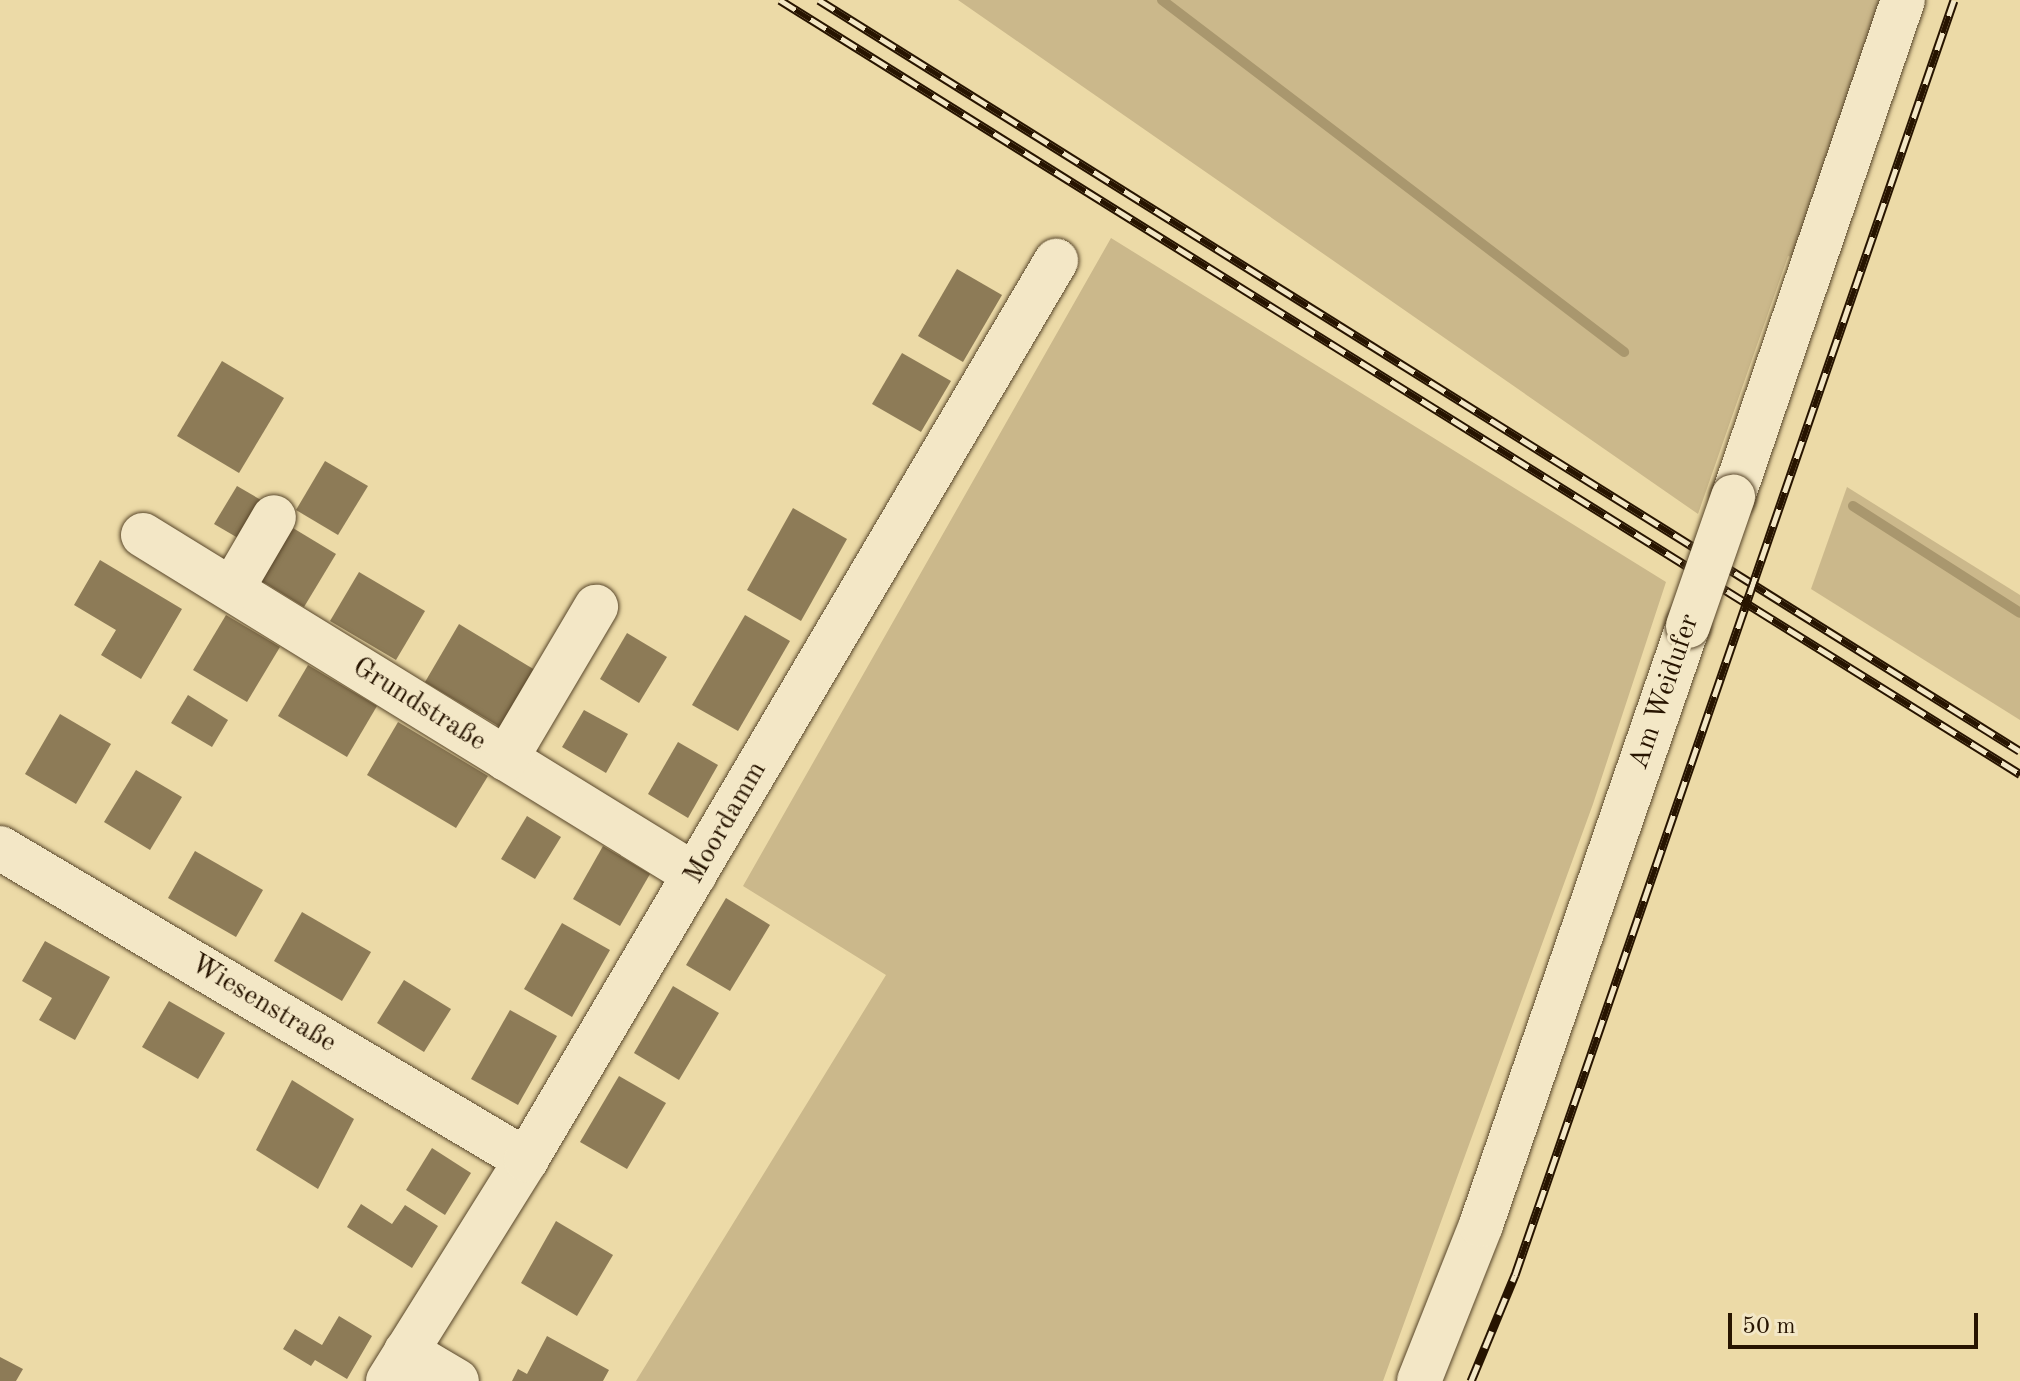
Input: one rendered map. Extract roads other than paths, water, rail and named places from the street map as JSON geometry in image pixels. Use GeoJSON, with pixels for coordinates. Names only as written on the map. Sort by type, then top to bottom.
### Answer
{"type":"FeatureCollection","features":[{"type":"Feature","properties":{"kind":"street","name":"Am Weidufer"},"geometry":{"type":"LineString","coordinates":[[1419,1381],[1481,1225],[1903,0]]}},
{"type":"Feature","properties":{"kind":"street","name":"Moordamm"},"geometry":{"type":"LineString","coordinates":[[397,1366],[526,1160],[1056,261]]}},
{"type":"Feature","properties":{"kind":"street"},"geometry":{"type":"LineString","coordinates":[[232,589],[274,517]]}},
{"type":"Feature","properties":{"kind":"street","name":"Grundstraße"},"geometry":{"type":"LineString","coordinates":[[143,535],[695,875]]}},
{"type":"Feature","properties":{"kind":"street"},"geometry":{"type":"LineString","coordinates":[[506,759],[596,607]]}},
{"type":"Feature","properties":{"kind":"street","name":"Wiesenstraße"},"geometry":{"type":"LineString","coordinates":[[0,848],[526,1160]]}},
{"type":"Feature","properties":{"kind":"street"},"geometry":{"type":"LineString","coordinates":[[397,1366],[457,1381]]}},
{"type":"Feature","properties":{"kind":"waterway"},"geometry":{"type":"LineString","coordinates":[[1162,0],[1624,352]]}},
{"type":"Feature","properties":{"kind":"waterway"},"geometry":{"type":"LineString","coordinates":[[1853,506],[2020,613]]}},
{"type":"Feature","properties":{"kind":"railway"},"geometry":{"type":"LineString","coordinates":[[780,0],[2020,774]]}},
{"type":"Feature","properties":{"kind":"railway"},"geometry":{"type":"LineString","coordinates":[[819,0],[2020,751]]}},
{"type":"Feature","properties":{"kind":"railway"},"geometry":{"type":"LineString","coordinates":[[1471,1381],[1515,1275],[1954,0]]}}]}
